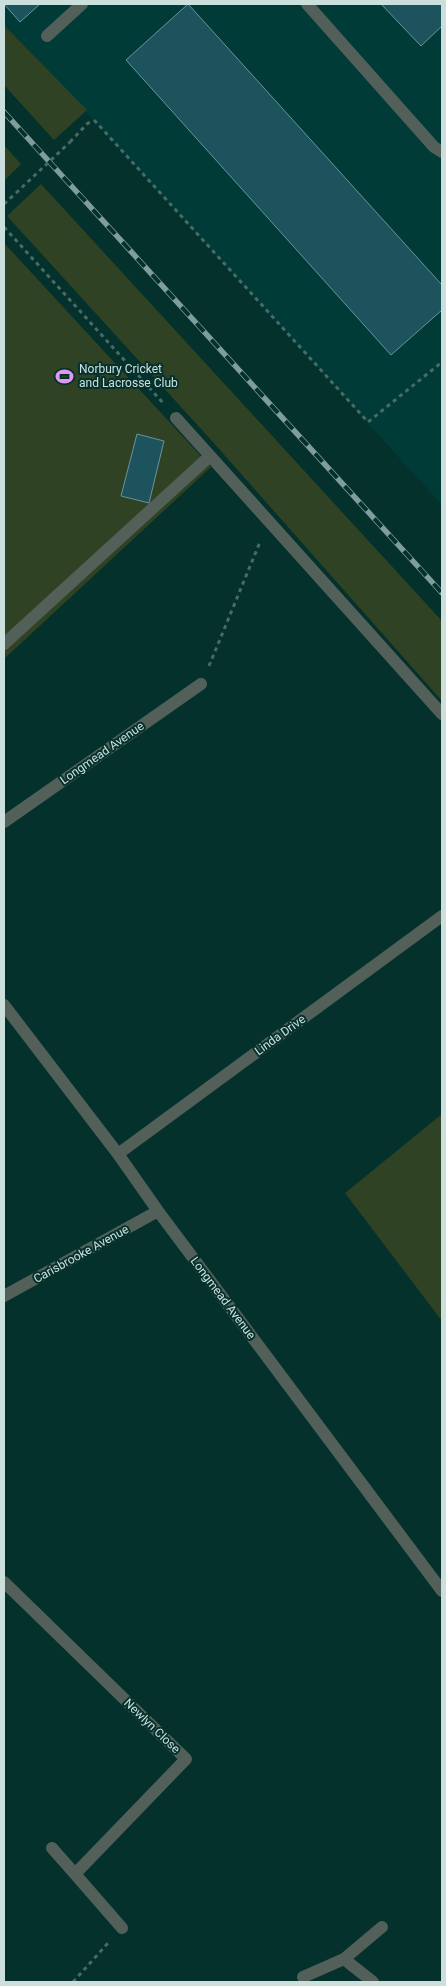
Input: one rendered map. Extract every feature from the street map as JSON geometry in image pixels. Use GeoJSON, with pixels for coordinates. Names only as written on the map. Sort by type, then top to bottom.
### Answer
{"type":"FeatureCollection","features":[{"type":"Feature","properties":{"kind":"street"},"geometry":{"type":"LineString","coordinates":[[47,36],[82,4]]}},
{"type":"Feature","properties":{"kind":"street"},"geometry":{"type":"LineString","coordinates":[[306,4],[434,147],[442,152]]}},
{"type":"Feature","properties":{"kind":"street"},"geometry":{"type":"LineString","coordinates":[[176,418],[442,714]]}},
{"type":"Feature","properties":{"kind":"street"},"geometry":{"type":"LineString","coordinates":[[4,644],[210,456]]}},
{"type":"Feature","properties":{"kind":"street","name":"Longmead Avenue"},"geometry":{"type":"LineString","coordinates":[[4,822],[201,684]]}},
{"type":"Feature","properties":{"kind":"street","name":"Linda Drive"},"geometry":{"type":"LineString","coordinates":[[118,1154],[442,916]]}},
{"type":"Feature","properties":{"kind":"street","name":"Longmead Avenue"},"geometry":{"type":"LineString","coordinates":[[4,1005],[118,1154],[158,1211],[442,1591]]}},
{"type":"Feature","properties":{"kind":"street","name":"Carisbrooke Avenue"},"geometry":{"type":"LineString","coordinates":[[4,1296],[158,1211]]}},
{"type":"Feature","properties":{"kind":"street","name":"Newlyn Close"},"geometry":{"type":"LineString","coordinates":[[4,1582],[186,1759],[75,1874]]}},
{"type":"Feature","properties":{"kind":"street"},"geometry":{"type":"LineString","coordinates":[[52,1848],[122,1928]]}},
{"type":"Feature","properties":{"kind":"street"},"geometry":{"type":"LineString","coordinates":[[303,1977],[344,1960],[382,1926]]}},
{"type":"Feature","properties":{"kind":"street"},"geometry":{"type":"LineString","coordinates":[[344,1960],[372,1982]]}},
{"type":"Feature","properties":{"kind":"path"},"geometry":{"type":"LineString","coordinates":[[4,204],[88,123],[95,121],[368,422],[442,362]]}},
{"type":"Feature","properties":{"kind":"path"},"geometry":{"type":"LineString","coordinates":[[4,226],[176,418]]}},
{"type":"Feature","properties":{"kind":"path"},"geometry":{"type":"LineString","coordinates":[[201,684],[269,521]]}},
{"type":"Feature","properties":{"kind":"path"},"geometry":{"type":"LineString","coordinates":[[73,1982],[122,1928]]}},
{"type":"Feature","properties":{"kind":"shaded area"},"geometry":{"type":"Polygon","coordinates":[[[4,4],[442,4],[442,505],[46,68],[4,25],[4,4]]]}},
{"type":"Feature","properties":{"kind":"green space"},"geometry":{"type":"Polygon","coordinates":[[[4,25],[87,110],[54,140],[4,85],[4,25]]]}},
{"type":"Feature","properties":{"kind":"green space"},"geometry":{"type":"Polygon","coordinates":[[[4,145],[21,164],[4,181],[4,145]]]}},
{"type":"Feature","properties":{"kind":"green space"},"geometry":{"type":"Polygon","coordinates":[[[41,184],[442,621],[442,701],[212,441],[7,216],[41,184]]]}},
{"type":"Feature","properties":{"kind":"green space","name":"Norbury Cricket and Lacrosse Club"},"geometry":{"type":"Polygon","coordinates":[[[4,243],[211,467],[4,659],[4,243]]]}},
{"type":"Feature","properties":{"kind":"green space"},"geometry":{"type":"Polygon","coordinates":[[[442,1114],[442,1321],[345,1193],[442,1114]]]}},
{"type":"Feature","properties":{"kind":"building"},"geometry":{"type":"Polygon","coordinates":[[[4,4],[40,4],[20,22],[4,4]]]}},
{"type":"Feature","properties":{"kind":"building"},"geometry":{"type":"Polygon","coordinates":[[[188,4],[442,285],[442,310],[391,355],[126,60],[188,4]]]}},
{"type":"Feature","properties":{"kind":"building"},"geometry":{"type":"Polygon","coordinates":[[[381,4],[442,4],[442,26],[421,46],[381,4]]]}},
{"type":"Feature","properties":{"kind":"building"},"geometry":{"type":"Polygon","coordinates":[[[137,434],[164,441],[149,503],[121,496],[137,434]]]}},
{"type":"Feature","properties":{"kind":"railway"},"geometry":{"type":"LineString","coordinates":[[4,112],[442,593]]}},
{"type":"Feature","properties":{"kind":"place","name":"Norbury Cricket and Lacrosse Club"},"geometry":{"type":"Point","coordinates":[65,376]}}]}
